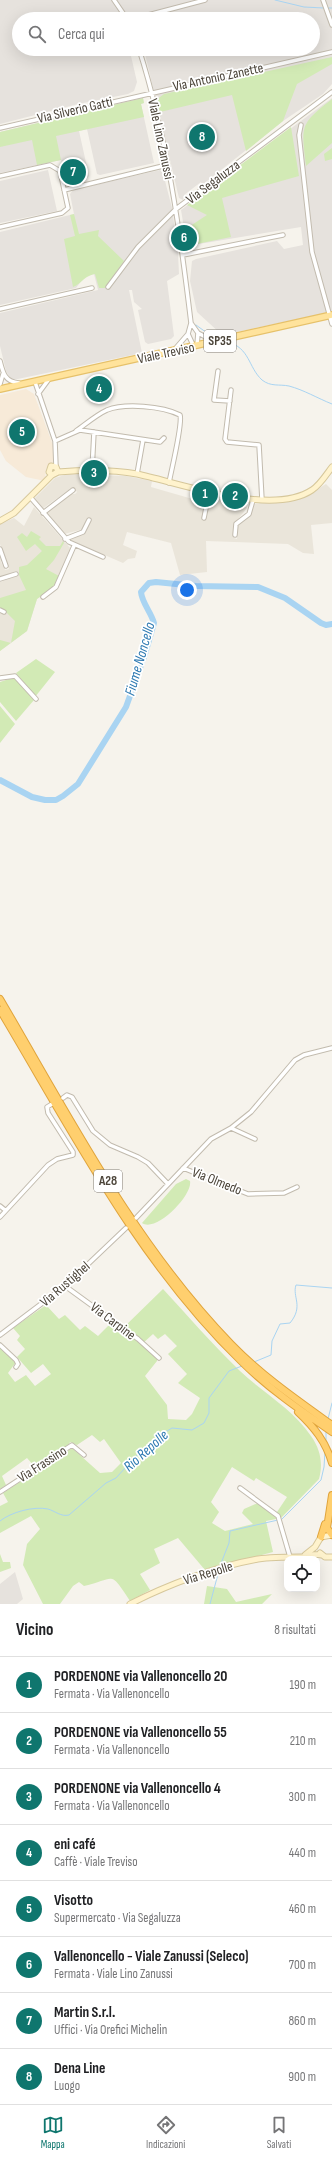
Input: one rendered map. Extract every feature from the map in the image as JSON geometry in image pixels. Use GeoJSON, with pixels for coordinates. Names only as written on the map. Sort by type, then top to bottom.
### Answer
{"type":"FeatureCollection","features":[{"type":"Feature","properties":{"kind":"highway","name":"A28"},"geometry":{"type":"LineString","coordinates":[[1,1004],[127,1214],[172,1277],[240,1357],[259,1374],[331,1429]]}},
{"type":"Feature","properties":{"kind":"highway"},"geometry":{"type":"LineString","coordinates":[[259,1374],[270,1390],[303,1417],[322,1439],[332,1463]]}},
{"type":"Feature","properties":{"kind":"highway"},"geometry":{"type":"LineString","coordinates":[[320,1538],[330,1515],[332,1495]]}},
{"type":"Feature","properties":{"kind":"highway"},"geometry":{"type":"LineString","coordinates":[[332,1508],[327,1528],[332,1535]]}},
{"type":"Feature","properties":{"kind":"main road","name":"Viale Treviso"},"geometry":{"type":"LineString","coordinates":[[0,389],[330,316]]}},
{"type":"Feature","properties":{"kind":"street"},"geometry":{"type":"LineString","coordinates":[[114,0],[122,12]]}},
{"type":"Feature","properties":{"kind":"street"},"geometry":{"type":"LineString","coordinates":[[160,12],[205,0]]}},
{"type":"Feature","properties":{"kind":"street"},"geometry":{"type":"LineString","coordinates":[[323,0],[332,25]]}},
{"type":"Feature","properties":{"kind":"street","name":"Via Antonio Zanette"},"geometry":{"type":"LineString","coordinates":[[320,55],[332,52]]}},
{"type":"Feature","properties":{"kind":"street","name":"Viale Lino Zanussi"},"geometry":{"type":"LineString","coordinates":[[141,56],[151,92],[176,210],[191,323],[188,334],[171,352]]}},
{"type":"Feature","properties":{"kind":"street","name":"Via Antonio Zanette"},"geometry":{"type":"LineString","coordinates":[[151,92],[314,56]]}},
{"type":"Feature","properties":{"kind":"street","name":"Via Silverio Gatti"},"geometry":{"type":"LineString","coordinates":[[0,128],[151,92]]}},
{"type":"Feature","properties":{"kind":"street","name":"Via Segaluzza"},"geometry":{"type":"LineString","coordinates":[[108,287],[138,247],[176,210],[332,92]]}},
{"type":"Feature","properties":{"kind":"street"},"geometry":{"type":"LineString","coordinates":[[301,124],[299,135],[312,252],[332,324]]}},
{"type":"Feature","properties":{"kind":"street"},"geometry":{"type":"LineString","coordinates":[[0,176],[50,165],[60,171],[68,208],[66,211],[0,227]]}},
{"type":"Feature","properties":{"kind":"street"},"geometry":{"type":"LineString","coordinates":[[64,190],[167,165]]}},
{"type":"Feature","properties":{"kind":"street"},"geometry":{"type":"LineString","coordinates":[[182,255],[283,234]]}},
{"type":"Feature","properties":{"kind":"street"},"geometry":{"type":"LineString","coordinates":[[0,309],[92,288]]}},
{"type":"Feature","properties":{"kind":"street","name":"Viale Lino Zanussi"},"geometry":{"type":"LineString","coordinates":[[191,323],[198,333],[216,342]]}},
{"type":"Feature","properties":{"kind":"street"},"geometry":{"type":"LineString","coordinates":[[195,347],[198,333]]}},
{"type":"Feature","properties":{"kind":"street"},"geometry":{"type":"LineString","coordinates":[[188,334],[195,347]]}},
{"type":"Feature","properties":{"kind":"street"},"geometry":{"type":"LineString","coordinates":[[0,361],[3,374],[7,380],[6,388]]}},
{"type":"Feature","properties":{"kind":"street"},"geometry":{"type":"LineString","coordinates":[[218,371],[214,400],[230,401]]}},
{"type":"Feature","properties":{"kind":"street"},"geometry":{"type":"LineString","coordinates":[[3,374],[1,382],[6,388]]}},
{"type":"Feature","properties":{"kind":"street"},"geometry":{"type":"LineString","coordinates":[[38,394],[49,379]]}},
{"type":"Feature","properties":{"kind":"street"},"geometry":{"type":"LineString","coordinates":[[7,380],[24,384]]}},
{"type":"Feature","properties":{"kind":"street"},"geometry":{"type":"LineString","coordinates":[[0,521],[14,513],[31,498],[57,469],[55,441],[35,382]]}},
{"type":"Feature","properties":{"kind":"street"},"geometry":{"type":"LineString","coordinates":[[231,390],[225,439],[227,442],[259,445],[262,500]]}},
{"type":"Feature","properties":{"kind":"street"},"geometry":{"type":"LineString","coordinates":[[55,441],[76,431],[95,417],[108,410],[133,407],[165,410],[180,415],[179,432],[169,483]]}},
{"type":"Feature","properties":{"kind":"street"},"geometry":{"type":"LineString","coordinates":[[76,431],[94,432],[160,442],[164,438]]}},
{"type":"Feature","properties":{"kind":"street"},"geometry":{"type":"LineString","coordinates":[[92,470],[94,432]]}},
{"type":"Feature","properties":{"kind":"street"},"geometry":{"type":"LineString","coordinates":[[137,474],[143,440]]}},
{"type":"Feature","properties":{"kind":"street"},"geometry":{"type":"LineString","coordinates":[[52,475],[48,472],[49,469],[92,470],[137,474],[209,493],[262,500],[283,499],[305,494],[317,486],[332,467]]}},
{"type":"Feature","properties":{"kind":"street"},"geometry":{"type":"LineString","coordinates":[[43,513],[73,490]]}},
{"type":"Feature","properties":{"kind":"street"},"geometry":{"type":"LineString","coordinates":[[204,518],[209,493]]}},
{"type":"Feature","properties":{"kind":"street"},"geometry":{"type":"LineString","coordinates":[[31,498],[64,538],[74,546],[103,557]]}},
{"type":"Feature","properties":{"kind":"street"},"geometry":{"type":"LineString","coordinates":[[235,535],[236,524],[249,514],[253,500]]}},
{"type":"Feature","properties":{"kind":"street"},"geometry":{"type":"LineString","coordinates":[[64,538],[83,532],[88,520]]}},
{"type":"Feature","properties":{"kind":"street"},"geometry":{"type":"LineString","coordinates":[[43,597],[56,587],[74,546]]}},
{"type":"Feature","properties":{"kind":"street"},"geometry":{"type":"LineString","coordinates":[[0,549],[6,566]]}},
{"type":"Feature","properties":{"kind":"street"},"geometry":{"type":"LineString","coordinates":[[0,579],[16,574]]}},
{"type":"Feature","properties":{"kind":"street"},"geometry":{"type":"LineString","coordinates":[[0,678],[15,676],[36,699]]}},
{"type":"Feature","properties":{"kind":"street"},"geometry":{"type":"LineString","coordinates":[[136,1218],[211,1139],[231,1128],[251,1112],[295,1060],[304,1055],[332,1048]]}},
{"type":"Feature","properties":{"kind":"street"},"geometry":{"type":"LineString","coordinates":[[63,1098],[67,1095],[72,1096],[93,1131],[110,1145],[148,1163],[168,1184]]}},
{"type":"Feature","properties":{"kind":"street"},"geometry":{"type":"LineString","coordinates":[[0,1217],[48,1165],[57,1159],[73,1155],[73,1152],[48,1113],[47,1107],[52,1104]]}},
{"type":"Feature","properties":{"kind":"street"},"geometry":{"type":"LineString","coordinates":[[231,1128],[255,1139]]}},
{"type":"Feature","properties":{"kind":"street","name":"Via Olmedo"},"geometry":{"type":"LineString","coordinates":[[183,1168],[248,1194],[284,1193],[297,1187]]}},
{"type":"Feature","properties":{"kind":"street"},"geometry":{"type":"LineString","coordinates":[[0,1206],[5,1210]]}},
{"type":"Feature","properties":{"kind":"street","name":"Via Rustighel"},"geometry":{"type":"LineString","coordinates":[[0,1335],[65,1286],[126,1228]]}},
{"type":"Feature","properties":{"kind":"street","name":"Via Carpine"},"geometry":{"type":"LineString","coordinates":[[65,1286],[132,1334],[159,1358]]}},
{"type":"Feature","properties":{"kind":"street"},"geometry":{"type":"LineString","coordinates":[[0,1345],[16,1360],[18,1364],[16,1367]]}},
{"type":"Feature","properties":{"kind":"street","name":"Via Frassino"},"geometry":{"type":"LineString","coordinates":[[0,1492],[72,1446],[84,1455]]}},
{"type":"Feature","properties":{"kind":"street"},"geometry":{"type":"LineString","coordinates":[[240,1488],[278,1516],[290,1556]]}},
{"type":"Feature","properties":{"kind":"street"},"geometry":{"type":"LineString","coordinates":[[302,1556],[315,1547],[320,1538],[332,1535]]}},
{"type":"Feature","properties":{"kind":"street"},"geometry":{"type":"LineString","coordinates":[[320,1538],[318,1550],[322,1555]]}},
{"type":"Feature","properties":{"kind":"street","name":"Via Repolle"},"geometry":{"type":"LineString","coordinates":[[305,1556],[316,1554],[332,1557]]}},
{"type":"Feature","properties":{"kind":"street","name":"Via Repolle"},"geometry":{"type":"LineString","coordinates":[[130,1604],[170,1585],[240,1564],[270,1558],[284,1557]]}},
{"type":"Feature","properties":{"kind":"shaded area"},"geometry":{"type":"Polygon","coordinates":[[[0,0],[332,0],[332,84],[323,94],[283,121],[202,185],[201,182],[184,195],[183,200],[179,198],[145,56],[320,56],[320,12],[12,12],[12,56],[131,56],[137,82],[134,91],[128,94],[78,104],[0,124],[0,0]]]}},
{"type":"Feature","properties":{"kind":"shaded area"},"geometry":{"type":"Polygon","coordinates":[[[143,98],[144,103],[141,104],[154,163],[100,175],[97,174],[87,129],[79,131],[89,176],[87,178],[68,181],[61,160],[0,173],[0,132],[143,98]]]}},
{"type":"Feature","properties":{"kind":"shaded area"},"geometry":{"type":"Polygon","coordinates":[[[332,98],[332,312],[222,335],[197,312],[190,281],[192,261],[277,241],[284,249],[303,245],[301,227],[187,246],[181,210],[332,98]]]}},
{"type":"Feature","properties":{"kind":"shaded area"},"geometry":{"type":"Polygon","coordinates":[[[48,170],[57,211],[0,223],[0,181],[48,170]]]}},
{"type":"Feature","properties":{"kind":"shaded area"},"geometry":{"type":"Polygon","coordinates":[[[160,170],[163,173],[172,208],[178,253],[179,274],[167,281],[174,336],[171,339],[148,344],[145,342],[138,310],[142,309],[134,302],[132,290],[129,290],[142,353],[13,380],[10,378],[6,371],[0,346],[0,313],[98,290],[94,274],[85,276],[76,288],[0,305],[0,232],[74,214],[70,194],[73,190],[160,170]]]}},
{"type":"Feature","properties":{"kind":"shaded area"},"geometry":{"type":"Polygon","coordinates":[[[26,389],[34,394],[53,445],[55,460],[46,469],[45,481],[26,477],[6,461],[0,450],[0,395],[26,389]]]}},
{"type":"Feature","properties":{"kind":"shaded area"},"geometry":{"type":"Polygon","coordinates":[[[68,474],[126,476],[152,481],[151,487],[196,500],[197,494],[245,504],[247,508],[234,524],[234,538],[237,539],[237,525],[249,517],[254,504],[305,497],[326,484],[332,490],[332,523],[311,525],[314,554],[303,553],[288,544],[206,541],[207,572],[180,575],[171,543],[127,532],[123,545],[137,551],[135,558],[128,559],[123,563],[70,540],[86,532],[91,518],[88,518],[84,529],[64,534],[45,513],[70,494],[75,494],[77,492],[73,487],[42,509],[34,499],[55,478],[68,474]]]}},
{"type":"Feature","properties":{"kind":"shaded area"},"geometry":{"type":"Polygon","coordinates":[[[34,507],[71,549],[54,587],[37,599],[27,631],[0,651],[0,612],[4,613],[4,610],[0,608],[0,582],[19,575],[17,571],[0,577],[0,552],[1,562],[5,570],[9,569],[0,544],[0,524],[14,518],[24,526],[34,507]]]}},
{"type":"Feature","properties":{"kind":"shaded area"},"geometry":{"type":"Polygon","coordinates":[[[15,1572],[23,1599],[17,1604],[0,1604],[0,1584],[15,1572]]]}},
{"type":"Feature","properties":{"kind":"green space"},"geometry":{"type":"Polygon","coordinates":[[[332,57],[332,64],[297,84],[283,121],[246,151],[232,95],[160,112],[156,100],[164,94],[332,57]]]}},
{"type":"Feature","properties":{"kind":"green space"},"geometry":{"type":"Polygon","coordinates":[[[143,98],[144,103],[141,104],[144,117],[56,136],[61,160],[37,165],[32,140],[0,147],[0,132],[143,98]]]}},
{"type":"Feature","properties":{"kind":"green space"},"geometry":{"type":"Polygon","coordinates":[[[332,99],[332,143],[306,166],[303,142],[305,126],[308,120],[321,107],[332,99]]]}},
{"type":"Feature","properties":{"kind":"green space"},"geometry":{"type":"Polygon","coordinates":[[[291,127],[299,176],[222,198],[231,237],[187,246],[184,230],[207,215],[187,205],[291,127]]]}},
{"type":"Feature","properties":{"kind":"green space"},"geometry":{"type":"Polygon","coordinates":[[[332,148],[332,159],[325,161],[324,154],[332,148]]]}},
{"type":"Feature","properties":{"kind":"green space"},"geometry":{"type":"Polygon","coordinates":[[[74,214],[79,234],[99,230],[98,236],[124,261],[105,288],[99,288],[95,274],[85,278],[73,287],[64,239],[75,236],[70,215],[74,214]]]}},
{"type":"Feature","properties":{"kind":"green space"},"geometry":{"type":"Polygon","coordinates":[[[31,531],[41,537],[39,539],[46,546],[60,546],[63,541],[64,543],[54,560],[46,569],[59,576],[54,587],[37,599],[27,631],[11,643],[15,621],[0,608],[0,598],[26,590],[19,575],[19,567],[27,565],[42,551],[35,544],[26,551],[17,537],[22,533],[27,537],[31,531]]]}},
{"type":"Feature","properties":{"kind":"green space"},"geometry":{"type":"Polygon","coordinates":[[[0,640],[11,643],[0,651],[0,640]]]}},
{"type":"Feature","properties":{"kind":"green space"},"geometry":{"type":"Polygon","coordinates":[[[36,659],[55,672],[35,697],[16,673],[36,659]]]}},
{"type":"Feature","properties":{"kind":"green space"},"geometry":{"type":"Polygon","coordinates":[[[15,677],[34,700],[16,721],[0,702],[0,682],[15,677]]]}},
{"type":"Feature","properties":{"kind":"green space"},"geometry":{"type":"Polygon","coordinates":[[[0,706],[15,724],[0,743],[0,706]]]}},
{"type":"Feature","properties":{"kind":"green space"},"geometry":{"type":"Polygon","coordinates":[[[186,1179],[190,1181],[186,1195],[172,1211],[156,1223],[148,1225],[142,1223],[176,1184],[186,1179]]]}},
{"type":"Feature","properties":{"kind":"green space"},"geometry":{"type":"Polygon","coordinates":[[[163,1289],[210,1341],[240,1371],[287,1409],[304,1426],[319,1452],[321,1468],[319,1479],[281,1518],[266,1521],[273,1552],[205,1570],[178,1538],[154,1549],[160,1563],[140,1574],[150,1590],[130,1601],[115,1580],[107,1579],[84,1586],[79,1582],[73,1586],[60,1604],[43,1604],[23,1565],[27,1544],[40,1529],[31,1516],[0,1533],[0,1506],[8,1502],[3,1493],[72,1448],[100,1473],[112,1472],[121,1463],[104,1439],[100,1442],[92,1435],[77,1445],[70,1442],[68,1446],[35,1467],[27,1458],[2,1476],[6,1485],[0,1489],[0,1348],[16,1362],[8,1373],[15,1382],[26,1375],[35,1386],[51,1374],[43,1364],[31,1373],[17,1357],[25,1349],[17,1340],[20,1336],[13,1328],[46,1305],[59,1319],[65,1315],[80,1330],[85,1326],[98,1336],[112,1322],[122,1329],[163,1289]],[[153,1334],[142,1344],[157,1358],[157,1361],[145,1376],[167,1405],[168,1419],[186,1420],[192,1414],[200,1398],[178,1383],[187,1374],[168,1354],[177,1346],[165,1334],[158,1339],[153,1334]],[[232,1467],[211,1502],[219,1512],[212,1523],[225,1531],[253,1524],[242,1513],[244,1509],[258,1503],[275,1515],[287,1497],[256,1478],[254,1481],[232,1467]]]}},
{"type":"Feature","properties":{"kind":"green space"},"geometry":{"type":"Polygon","coordinates":[[[0,1554],[3,1562],[10,1562],[11,1568],[0,1572],[0,1554]]]}},
{"type":"Feature","properties":{"kind":"green space"},"geometry":{"type":"Polygon","coordinates":[[[207,1586],[227,1589],[236,1602],[272,1594],[262,1604],[204,1604],[207,1586]]]}},
{"type":"Feature","properties":{"kind":"waterway"},"geometry":{"type":"LineString","coordinates":[[275,0],[304,7],[324,8]]}},
{"type":"Feature","properties":{"kind":"waterway"},"geometry":{"type":"LineString","coordinates":[[327,8],[332,8]]}},
{"type":"Feature","properties":{"kind":"waterway"},"geometry":{"type":"LineString","coordinates":[[196,325],[214,338]]}},
{"type":"Feature","properties":{"kind":"waterway"},"geometry":{"type":"LineString","coordinates":[[228,342],[235,345],[245,353],[257,375],[265,382],[289,386],[332,404]]}},
{"type":"Feature","properties":{"kind":"waterway","name":"Fiume Noncello"},"geometry":{"type":"LineString","coordinates":[[0,780],[32,797],[45,800],[56,800],[78,784],[126,707],[145,654],[154,623],[143,600],[141,592],[149,583],[156,582],[196,586],[258,587],[285,598],[321,623],[326,625],[332,624]]}},
{"type":"Feature","properties":{"kind":"waterway","name":"Rio Repolle"},"geometry":{"type":"LineString","coordinates":[[254,1362],[271,1355],[272,1341],[280,1324],[290,1323],[294,1317],[297,1307],[295,1294],[296,1285],[332,1288]]}},
{"type":"Feature","properties":{"kind":"waterway","name":"Rio Repolle"},"geometry":{"type":"LineString","coordinates":[[0,1521],[16,1512],[36,1508],[48,1509],[61,1515],[69,1515],[106,1483],[116,1478],[135,1457],[159,1436],[172,1428],[192,1430],[204,1423],[209,1413],[209,1398],[229,1371],[242,1366]]}},
{"type":"Feature","properties":{"kind":"waterway"},"geometry":{"type":"LineString","coordinates":[[328,1419],[332,1403]]}},
{"type":"Feature","properties":{"kind":"waterway"},"geometry":{"type":"LineString","coordinates":[[326,1431],[326,1441]]}},
{"type":"Feature","properties":{"kind":"waterway"},"geometry":{"type":"LineString","coordinates":[[281,1520],[321,1480],[325,1452]]}},
{"type":"Feature","properties":{"kind":"waterway"},"geometry":{"type":"LineString","coordinates":[[220,1566],[229,1543],[230,1531],[278,1520]]}},
{"type":"Feature","properties":{"kind":"waterway"},"geometry":{"type":"LineString","coordinates":[[210,1604],[218,1574]]}},
{"type":"Feature","properties":{"kind":"place","name":"Dena Line"},"geometry":{"type":"Point","coordinates":[202,137]}},
{"type":"Feature","properties":{"kind":"place","name":"Martin S.r.l."},"geometry":{"type":"Point","coordinates":[73,172]}},
{"type":"Feature","properties":{"kind":"place","name":"Vallenoncello - Viale Zanussi (Seleco)"},"geometry":{"type":"Point","coordinates":[184,238]}},
{"type":"Feature","properties":{"kind":"place","name":"eni café"},"geometry":{"type":"Point","coordinates":[99,389]}},
{"type":"Feature","properties":{"kind":"place","name":"Visotto"},"geometry":{"type":"Point","coordinates":[22,432]}},
{"type":"Feature","properties":{"kind":"place","name":"PORDENONE via Vallenoncello 4"},"geometry":{"type":"Point","coordinates":[94,473]}},
{"type":"Feature","properties":{"kind":"place","name":"PORDENONE via Vallenoncello 20"},"geometry":{"type":"Point","coordinates":[205,494]}},
{"type":"Feature","properties":{"kind":"place","name":"PORDENONE via Vallenoncello 55"},"geometry":{"type":"Point","coordinates":[235,496]}}]}
